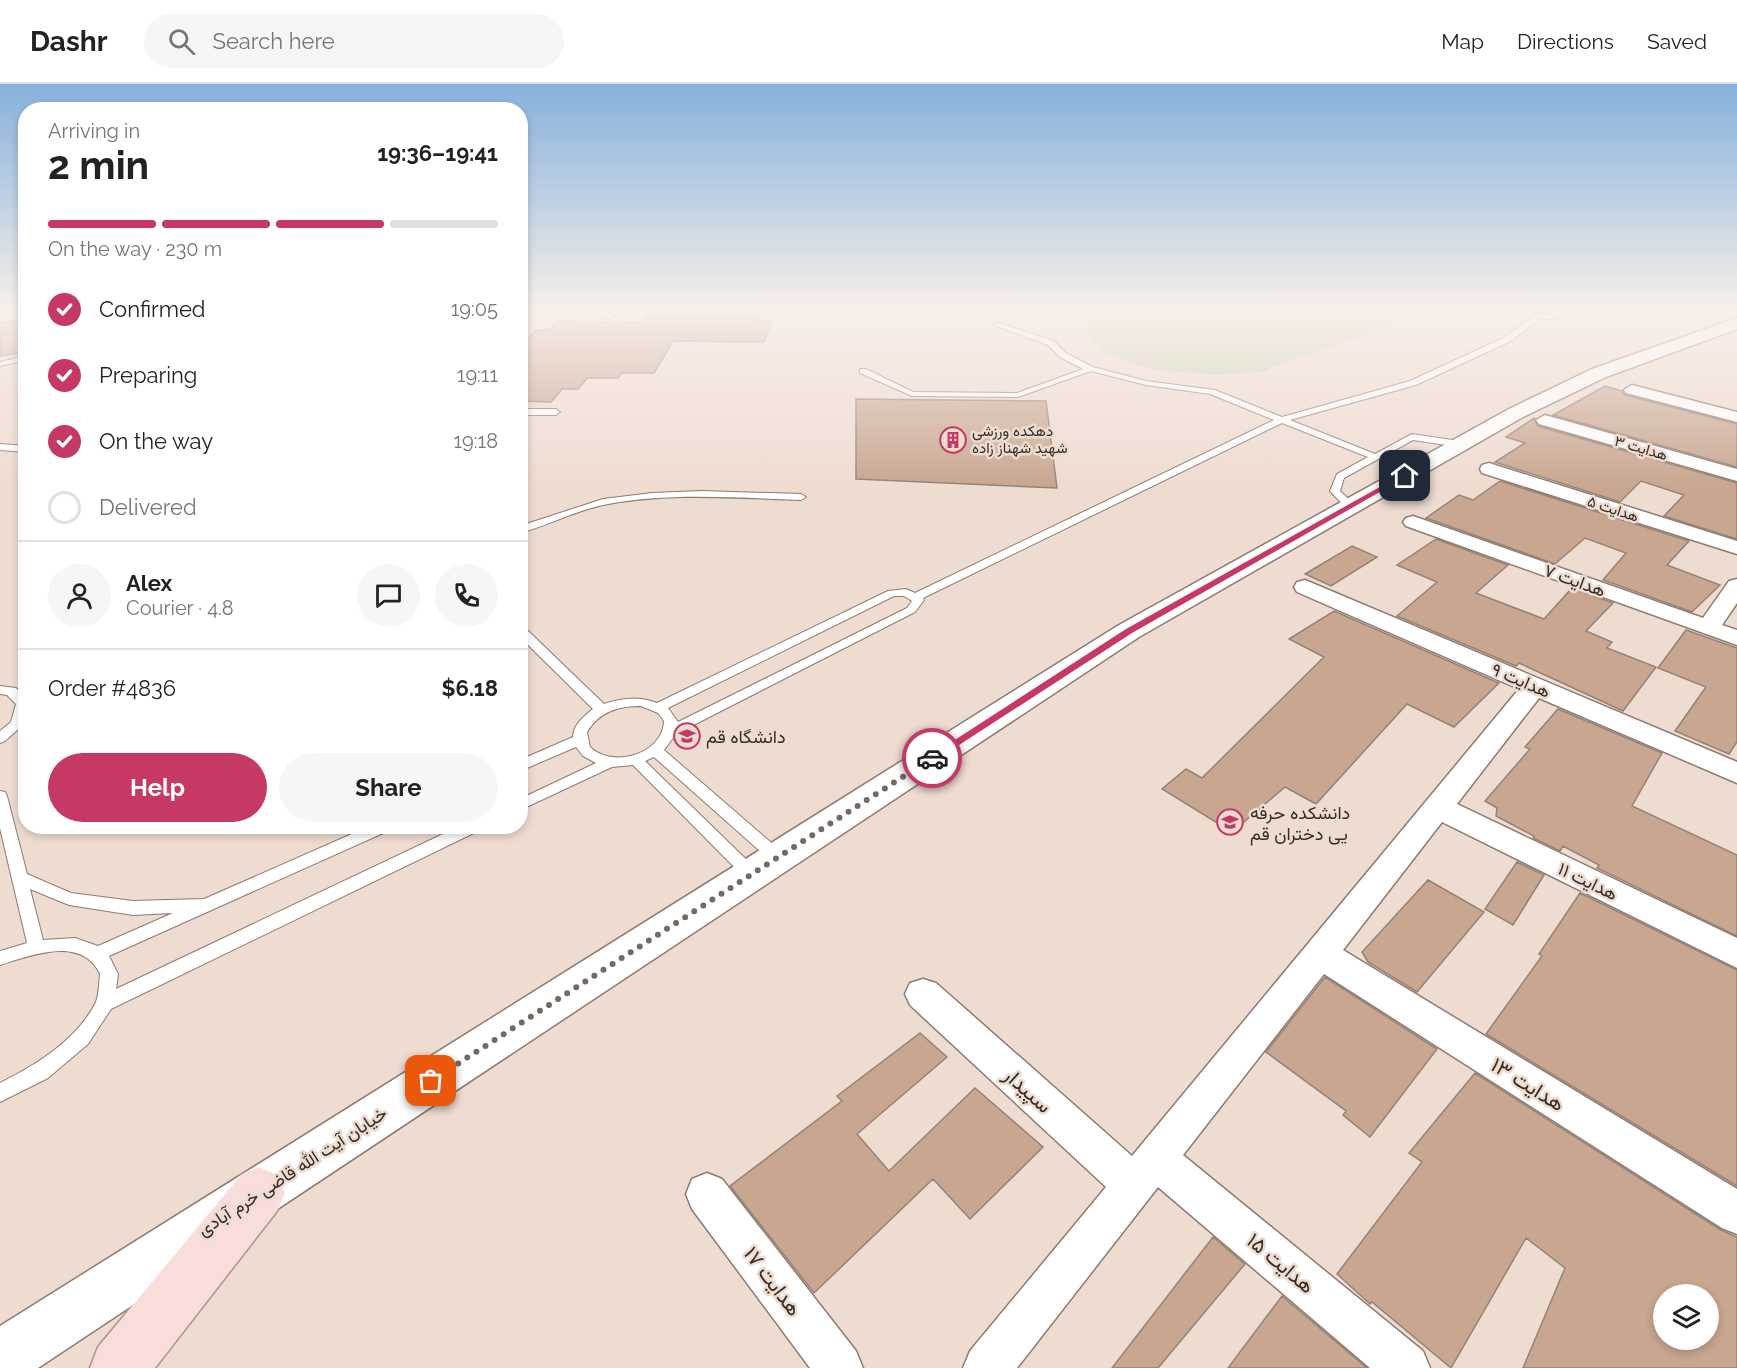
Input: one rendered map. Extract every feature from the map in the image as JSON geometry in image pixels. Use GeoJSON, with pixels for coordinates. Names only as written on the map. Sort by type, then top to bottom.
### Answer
{"type":"FeatureCollection","features":[{"type":"Feature","properties":{"kind":"main road","name":"خیابان آیت الله قاضی خرم آبادی"},"geometry":{"type":"LineString","coordinates":[[0,1359],[1129,631],[1352,507],[1458,444],[1611,369]]}},
{"type":"Feature","properties":{"kind":"main road"},"geometry":{"type":"LineString","coordinates":[[118,1368],[259,1193]]}},
{"type":"Feature","properties":{"kind":"street"},"geometry":{"type":"LineString","coordinates":[[1632,390],[1737,417]]}},
{"type":"Feature","properties":{"kind":"street","name":"هدایت ۳"},"geometry":{"type":"LineString","coordinates":[[1545,420],[1737,475]]}},
{"type":"Feature","properties":{"kind":"street","name":"هدایت ۵"},"geometry":{"type":"LineString","coordinates":[[1489,469],[1737,548]]}},
{"type":"Feature","properties":{"kind":"street","name":"هدایت ۷"},"geometry":{"type":"LineString","coordinates":[[1413,522],[1737,638]]}},
{"type":"Feature","properties":{"kind":"street"},"geometry":{"type":"LineString","coordinates":[[1708,628],[1737,586]]}},
{"type":"Feature","properties":{"kind":"street","name":"هدایت ۹"},"geometry":{"type":"LineString","coordinates":[[1305,587],[1737,773]]}},
{"type":"Feature","properties":{"kind":"street"},"geometry":{"type":"LineString","coordinates":[[987,1368],[1535,686]]}},
{"type":"Feature","properties":{"kind":"street","name":"هدایت ۱۱"},"geometry":{"type":"LineString","coordinates":[[1438,807],[1737,954]]}},
{"type":"Feature","properties":{"kind":"street","name":"هدایت ۱۳"},"geometry":{"type":"LineString","coordinates":[[1320,954],[1737,1213]]}},
{"type":"Feature","properties":{"kind":"street","name":"سپیدار"},"geometry":{"type":"LineString","coordinates":[[923,994],[1145,1172]]}},
{"type":"Feature","properties":{"kind":"street","name":"هدایت ۱۵"},"geometry":{"type":"LineString","coordinates":[[1145,1172],[1406,1368]]}},
{"type":"Feature","properties":{"kind":"street","name":"هدایت ۱۷"},"geometry":{"type":"LineString","coordinates":[[707,1194],[839,1368]]}},
{"type":"Feature","properties":{"kind":"lane"},"geometry":{"type":"LineString","coordinates":[[863,371],[912,394],[1018,395],[1090,369],[1146,383],[1212,392],[1375,457]]}},
{"type":"Feature","properties":{"kind":"lane"},"geometry":{"type":"LineString","coordinates":[[916,597],[1283,419],[1413,382],[1442,369]]}},
{"type":"Feature","properties":{"kind":"lane"},"geometry":{"type":"LineString","coordinates":[[528,412],[556,412]]}},
{"type":"Feature","properties":{"kind":"lane"},"geometry":{"type":"LineString","coordinates":[[1352,507],[1335,491],[1340,476],[1412,437],[1458,444]]}},
{"type":"Feature","properties":{"kind":"lane"},"geometry":{"type":"LineString","coordinates":[[0,447],[18,448]]}},
{"type":"Feature","properties":{"kind":"lane"},"geometry":{"type":"LineString","coordinates":[[528,527],[601,503],[666,493],[801,497]]}},
{"type":"Feature","properties":{"kind":"lane"},"geometry":{"type":"LineString","coordinates":[[528,801],[610,762],[636,760],[656,751],[664,745],[672,731],[911,610],[918,604],[916,597],[906,592],[892,593],[659,707]]}},
{"type":"Feature","properties":{"kind":"lane"},"geometry":{"type":"LineString","coordinates":[[528,638],[602,709]]}},
{"type":"Feature","properties":{"kind":"lane"},"geometry":{"type":"LineString","coordinates":[[0,690],[11,691],[18,697]]}},
{"type":"Feature","properties":{"kind":"lane"},"geometry":{"type":"LineString","coordinates":[[610,762],[588,755],[579,740],[584,723],[602,709],[632,702],[659,707],[670,717],[672,731]]}},
{"type":"Feature","properties":{"kind":"lane"},"geometry":{"type":"LineString","coordinates":[[0,738],[18,721]]}},
{"type":"Feature","properties":{"kind":"lane"},"geometry":{"type":"LineString","coordinates":[[528,762],[579,740]]}},
{"type":"Feature","properties":{"kind":"lane"},"geometry":{"type":"LineString","coordinates":[[656,751],[764,865]]}},
{"type":"Feature","properties":{"kind":"lane"},"geometry":{"type":"LineString","coordinates":[[636,760],[764,865]]}},
{"type":"Feature","properties":{"kind":"lane"},"geometry":{"type":"LineString","coordinates":[[0,796],[36,946]]}},
{"type":"Feature","properties":{"kind":"lane"},"geometry":{"type":"LineString","coordinates":[[97,954],[367,834]]}},
{"type":"Feature","properties":{"kind":"lane"},"geometry":{"type":"LineString","coordinates":[[105,1003],[458,834]]}},
{"type":"Feature","properties":{"kind":"lane"},"geometry":{"type":"LineString","coordinates":[[20,878],[69,899],[133,908],[209,904]]}},
{"type":"Feature","properties":{"kind":"lane"},"geometry":{"type":"LineString","coordinates":[[0,958],[36,946],[72,944],[97,954],[109,974],[105,1003],[81,1038],[41,1072],[0,1093]]}},
{"type":"Feature","properties":{"kind":"green space"},"geometry":{"type":"Polygon","coordinates":[[[1152,369],[1270,369],[1261,372],[1216,375],[1152,369]]]}},
{"type":"Feature","properties":{"kind":"building"},"geometry":{"type":"Polygon","coordinates":[[[528,369],[656,369],[654,373],[622,373],[618,378],[587,378],[578,389],[562,389],[551,402],[528,401],[528,369]]]}},
{"type":"Feature","properties":{"kind":"building"},"geometry":{"type":"Polygon","coordinates":[[[1605,386],[1622,391],[1625,395],[1737,424],[1737,467],[1553,415],[1605,386]]]}},
{"type":"Feature","properties":{"kind":"building","name":"دهکده ورزشی شهید شهناز زاده"},"geometry":{"type":"Polygon","coordinates":[[[856,399],[1046,401],[1057,488],[856,479],[856,399]]]}},
{"type":"Feature","properties":{"kind":"building"},"geometry":{"type":"Polygon","coordinates":[[[1534,418],[1538,426],[1737,483],[1737,539],[1664,516],[1684,495],[1641,481],[1620,502],[1495,462],[1525,443],[1506,437],[1534,418]]]}},
{"type":"Feature","properties":{"kind":"building"},"geometry":{"type":"Polygon","coordinates":[[[1500,481],[1689,541],[1667,565],[1720,585],[1692,612],[1603,580],[1626,553],[1585,538],[1555,564],[1426,518],[1459,495],[1473,500],[1500,481]]]}},
{"type":"Feature","properties":{"kind":"building"},"geometry":{"type":"Polygon","coordinates":[[[1436,539],[1508,565],[1476,593],[1544,619],[1572,588],[1613,603],[1586,631],[1612,642],[1607,648],[1656,667],[1623,711],[1519,663],[1516,666],[1397,616],[1437,582],[1397,565],[1436,539]]]}},
{"type":"Feature","properties":{"kind":"building"},"geometry":{"type":"Polygon","coordinates":[[[1352,546],[1377,557],[1331,586],[1305,574],[1352,546]]]}},
{"type":"Feature","properties":{"kind":"building"},"geometry":{"type":"Polygon","coordinates":[[[1334,611],[1499,683],[1454,727],[1407,704],[1316,804],[1285,787],[1232,832],[1162,789],[1186,769],[1202,778],[1324,657],[1289,639],[1334,611]]]}},
{"type":"Feature","properties":{"kind":"building"},"geometry":{"type":"Polygon","coordinates":[[[1686,630],[1737,648],[1737,742],[1729,754],[1675,731],[1706,687],[1658,668],[1686,630]]]}},
{"type":"Feature","properties":{"kind":"building"},"geometry":{"type":"Polygon","coordinates":[[[1558,709],[1662,753],[1632,806],[1737,855],[1737,936],[1597,868],[1599,865],[1563,846],[1560,851],[1533,838],[1534,836],[1496,816],[1497,808],[1485,801],[1530,749],[1525,747],[1558,709]]]}},
{"type":"Feature","properties":{"kind":"building"},"geometry":{"type":"Polygon","coordinates":[[[1517,862],[1544,875],[1513,925],[1485,909],[1517,862]]]}},
{"type":"Feature","properties":{"kind":"building"},"geometry":{"type":"Polygon","coordinates":[[[1428,880],[1484,912],[1417,992],[1368,962],[1362,952],[1428,880]]]}},
{"type":"Feature","properties":{"kind":"building"},"geometry":{"type":"Polygon","coordinates":[[[1580,893],[1737,970],[1737,1186],[1486,1034],[1542,956],[1539,954],[1580,893]]]}},
{"type":"Feature","properties":{"kind":"building"},"geometry":{"type":"Polygon","coordinates":[[[1325,977],[1437,1049],[1370,1137],[1343,1115],[1346,1111],[1266,1052],[1325,977]]]}},
{"type":"Feature","properties":{"kind":"building"},"geometry":{"type":"Polygon","coordinates":[[[920,1033],[947,1057],[857,1134],[889,1171],[975,1088],[1043,1147],[970,1219],[933,1179],[814,1293],[730,1186],[842,1101],[837,1096],[920,1033]]]}},
{"type":"Feature","properties":{"kind":"building"},"geometry":{"type":"Polygon","coordinates":[[[1475,1073],[1721,1230],[1737,1237],[1737,1368],[1523,1368],[1565,1268],[1526,1238],[1451,1368],[1372,1302],[1370,1304],[1337,1274],[1422,1162],[1409,1153],[1475,1073]]]}},
{"type":"Feature","properties":{"kind":"building"},"geometry":{"type":"Polygon","coordinates":[[[1213,1237],[1245,1264],[1158,1368],[1112,1368],[1213,1237]]]}},
{"type":"Feature","properties":{"kind":"building"},"geometry":{"type":"Polygon","coordinates":[[[1282,1296],[1367,1368],[1228,1368],[1282,1296]]]}},
{"type":"Feature","properties":{"kind":"way so far"},"geometry":{"type":"LineString","coordinates":[[431,1081],[750,873],[932,758]]}},
{"type":"Feature","properties":{"kind":"place","name":"دهکده ورزشی شهید شهناز زاده"},"geometry":{"type":"Point","coordinates":[953,440]}},
{"type":"Feature","properties":{"kind":"place","name":"دانشگاه قم"},"geometry":{"type":"Point","coordinates":[687,736]}},
{"type":"Feature","properties":{"kind":"place","name":"دانشکده حرفه یی دختران قم"},"geometry":{"type":"Point","coordinates":[1230,822]}},
{"type":"Feature","properties":{"kind":"route"},"geometry":{"type":"LineString","coordinates":[[932,758],[1129,631],[1322,525],[1405,476]]}}]}
